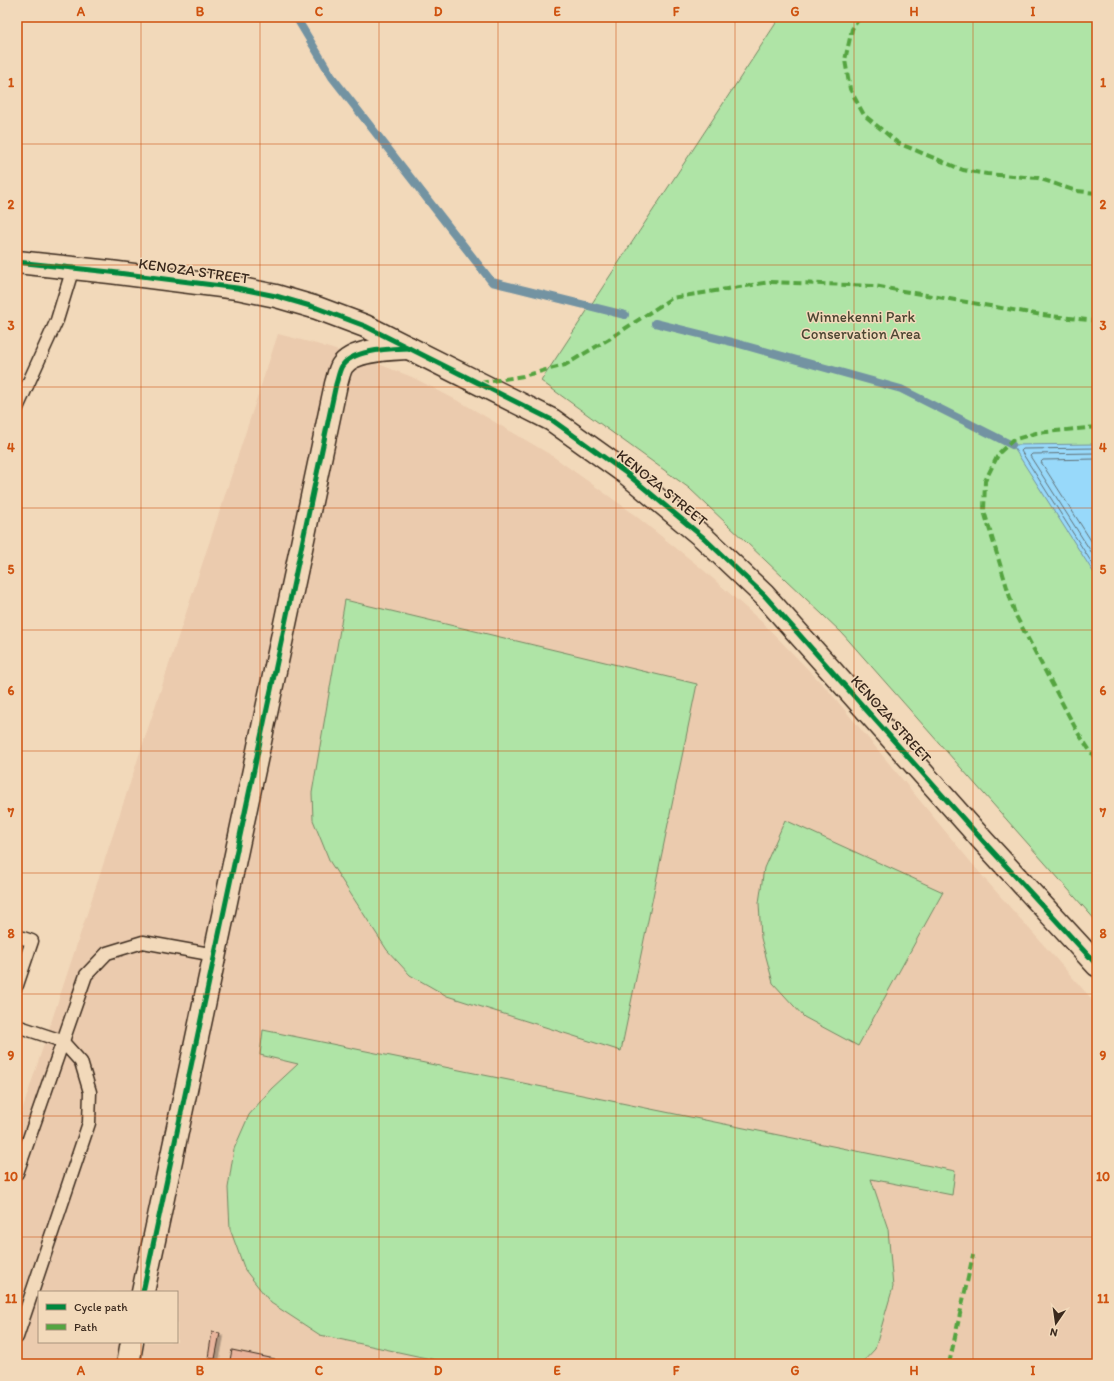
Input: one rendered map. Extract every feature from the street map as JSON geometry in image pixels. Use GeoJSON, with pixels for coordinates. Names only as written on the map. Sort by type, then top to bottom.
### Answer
{"type":"FeatureCollection","features":[{"type":"Feature","properties":{"kind":"street","name":"KENOZA STREET"},"geometry":{"type":"LineString","coordinates":[[17,262],[237,288],[276,296],[317,308],[358,324],[409,348],[552,420],[626,473],[704,538],[764,595],[979,836],[1097,965]]}},
{"type":"Feature","properties":{"kind":"street"},"geometry":{"type":"LineString","coordinates":[[143,1291],[336,384],[342,366],[349,360],[359,355],[386,350],[409,348]]}},
{"type":"Feature","properties":{"kind":"street"},"geometry":{"type":"LineString","coordinates":[[128,1364],[132,1343]]}},
{"type":"Feature","properties":{"kind":"lane"},"geometry":{"type":"LineString","coordinates":[[17,408],[57,320],[73,268]]}},
{"type":"Feature","properties":{"kind":"lane"},"geometry":{"type":"LineString","coordinates":[[17,936],[32,941],[17,985]]}},
{"type":"Feature","properties":{"kind":"lane"},"geometry":{"type":"LineString","coordinates":[[17,1173],[86,975],[107,953],[143,942],[215,955]]}},
{"type":"Feature","properties":{"kind":"lane"},"geometry":{"type":"LineString","coordinates":[[17,1026],[62,1041],[81,1062],[90,1092],[89,1123],[17,1337]]}},
{"type":"Feature","properties":{"kind":"shaded area"},"geometry":{"type":"Polygon","coordinates":[[[278,334],[368,360],[412,377],[464,404],[551,455],[627,509],[701,568],[763,623],[829,691],[984,878],[1097,1005],[1097,1364],[17,1364],[17,1126],[278,334]]]}},
{"type":"Feature","properties":{"kind":"green space","name":"Winnekenni Park Conservation Area"},"geometry":{"type":"Polygon","coordinates":[[[780,17],[1097,17],[1097,922],[842,633],[689,488],[541,381],[780,17]]]}},
{"type":"Feature","properties":{"kind":"green space"},"geometry":{"type":"Polygon","coordinates":[[[345,600],[697,684],[621,1051],[447,996],[410,975],[387,950],[330,862],[313,820],[312,793],[345,600]]]}},
{"type":"Feature","properties":{"kind":"green space"},"geometry":{"type":"Polygon","coordinates":[[[785,820],[943,892],[858,1046],[804,1017],[773,983],[761,938],[759,903],[764,868],[785,820]]]}},
{"type":"Feature","properties":{"kind":"green space"},"geometry":{"type":"Polygon","coordinates":[[[263,1030],[955,1171],[952,1195],[871,1179],[888,1229],[893,1287],[875,1349],[861,1364],[454,1364],[320,1335],[271,1303],[245,1270],[230,1229],[228,1188],[234,1149],[249,1115],[271,1089],[298,1064],[260,1055],[263,1030]]]}},
{"type":"Feature","properties":{"kind":"water"},"geometry":{"type":"Polygon","coordinates":[[[1097,444],[1097,578],[1012,445],[1097,444]]]}},
{"type":"Feature","properties":{"kind":"building"},"geometry":{"type":"Polygon","coordinates":[[[212,1332],[220,1333],[215,1359],[208,1358],[212,1332]]]}},
{"type":"Feature","properties":{"kind":"building"},"geometry":{"type":"Polygon","coordinates":[[[232,1350],[275,1359],[274,1364],[248,1364],[230,1360],[232,1350]]]}},
{"type":"Feature","properties":{"kind":"waterway"},"geometry":{"type":"LineString","coordinates":[[296,17],[332,77],[492,282],[625,315]]}},
{"type":"Feature","properties":{"kind":"waterway"},"geometry":{"type":"LineString","coordinates":[[655,323],[732,342],[901,389],[1012,445]]}},
{"type":"Feature","properties":{"kind":"marked path"},"geometry":{"type":"LineString","coordinates":[[860,17],[852,29],[845,60],[850,89],[864,115],[898,143],[963,170],[987,174],[1038,178],[1076,191],[1097,193]]}},
{"type":"Feature","properties":{"kind":"marked path"},"geometry":{"type":"LineString","coordinates":[[480,383],[523,376],[565,365],[609,339],[672,298],[770,282],[874,286],[1042,315],[1097,321]]}},
{"type":"Feature","properties":{"kind":"marked path"},"geometry":{"type":"LineString","coordinates":[[1097,427],[1036,433],[1013,440],[999,453],[985,481],[984,511],[1015,614],[1078,733],[1097,761]]}},
{"type":"Feature","properties":{"kind":"marked path"},"geometry":{"type":"LineString","coordinates":[[949,1364],[973,1255]]}},
{"type":"Feature","properties":{"kind":"cycle path"},"geometry":{"type":"LineString","coordinates":[[17,262],[237,288],[276,296],[317,308],[365,326],[552,420],[626,473],[704,538],[764,595],[984,842],[1097,965]]}},
{"type":"Feature","properties":{"kind":"cycle path"},"geometry":{"type":"LineString","coordinates":[[143,1291],[336,384],[342,366],[347,360],[355,356],[373,351],[409,348]]}}]}
